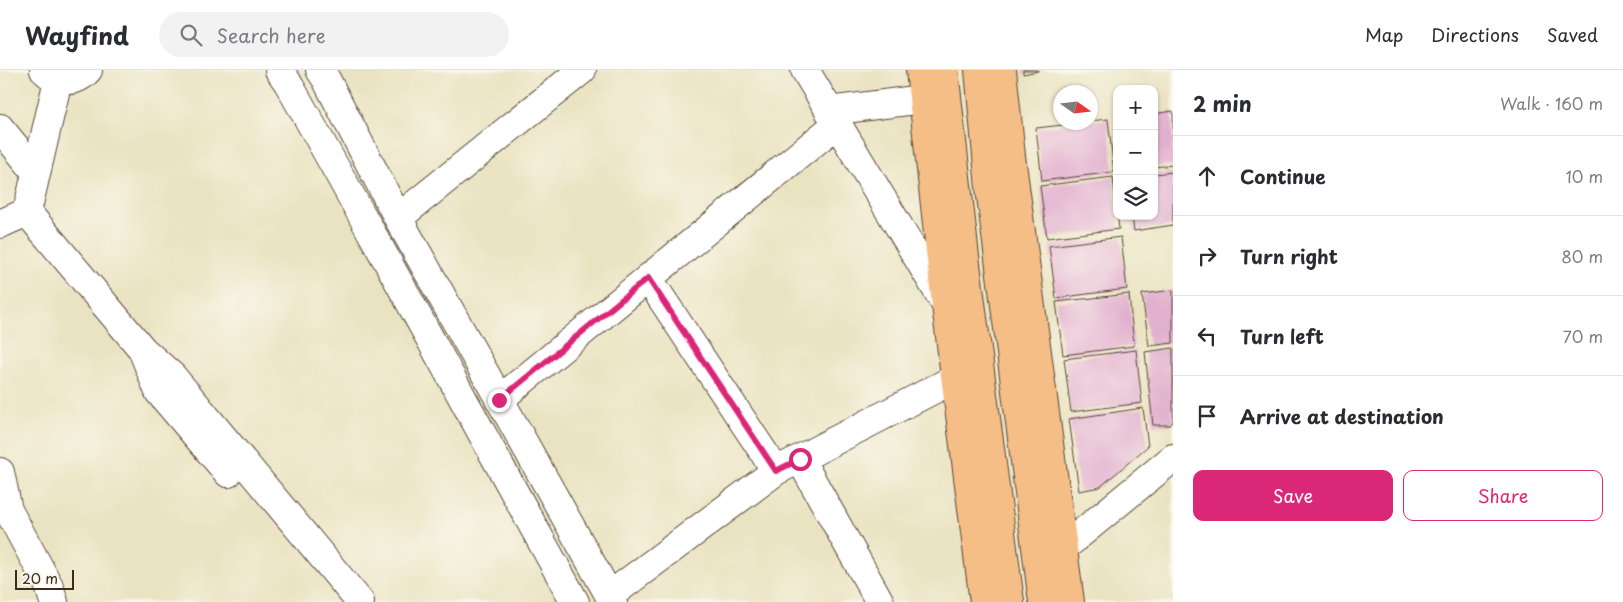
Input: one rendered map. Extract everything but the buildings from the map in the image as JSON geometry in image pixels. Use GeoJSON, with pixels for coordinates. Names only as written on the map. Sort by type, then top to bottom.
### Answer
{"type":"FeatureCollection","features":[{"type":"Feature","properties":{"kind":"main road"},"geometry":{"type":"LineString","coordinates":[[920,70],[946,305],[984,602]]}},
{"type":"Feature","properties":{"kind":"main road"},"geometry":{"type":"LineString","coordinates":[[944,70],[965,257],[1010,602]]}},
{"type":"Feature","properties":{"kind":"main road"},"geometry":{"type":"LineString","coordinates":[[978,70],[990,188],[1043,602]]}},
{"type":"Feature","properties":{"kind":"main road"},"geometry":{"type":"LineString","coordinates":[[1002,70],[1011,156],[1070,602]]}},
{"type":"Feature","properties":{"kind":"street"},"geometry":{"type":"LineString","coordinates":[[27,212],[36,172],[51,75],[68,80],[78,78],[88,70]]}},
{"type":"Feature","properties":{"kind":"street"},"geometry":{"type":"LineString","coordinates":[[279,70],[288,82],[364,217],[575,602]]}},
{"type":"Feature","properties":{"kind":"street"},"geometry":{"type":"LineString","coordinates":[[320,70],[398,218],[611,599],[788,465],[956,378]]}},
{"type":"Feature","properties":{"kind":"street"},"geometry":{"type":"LineString","coordinates":[[805,70],[946,305]]}},
{"type":"Feature","properties":{"kind":"street"},"geometry":{"type":"LineString","coordinates":[[398,218],[569,74]]}},
{"type":"Feature","properties":{"kind":"street"},"geometry":{"type":"LineString","coordinates":[[499,400],[648,278],[833,117],[923,99]]}},
{"type":"Feature","properties":{"kind":"street"},"geometry":{"type":"LineString","coordinates":[[0,128],[36,172]]}},
{"type":"Feature","properties":{"kind":"street"},"geometry":{"type":"LineString","coordinates":[[0,224],[27,212]]}},
{"type":"Feature","properties":{"kind":"street"},"geometry":{"type":"LineString","coordinates":[[27,212],[142,350],[173,377],[360,602]]}},
{"type":"Feature","properties":{"kind":"street"},"geometry":{"type":"LineString","coordinates":[[648,278],[788,465],[880,602]]}},
{"type":"Feature","properties":{"kind":"street"},"geometry":{"type":"LineString","coordinates":[[142,350],[159,392],[338,602]]}},
{"type":"Feature","properties":{"kind":"street"},"geometry":{"type":"LineString","coordinates":[[1062,549],[1173,458]]}},
{"type":"Feature","properties":{"kind":"street"},"geometry":{"type":"LineString","coordinates":[[0,472],[8,510],[49,586],[54,602]]}},
{"type":"Feature","properties":{"kind":"route"},"geometry":{"type":"LineString","coordinates":[[499,400],[648,278],[776,471],[800,459]]}}]}
